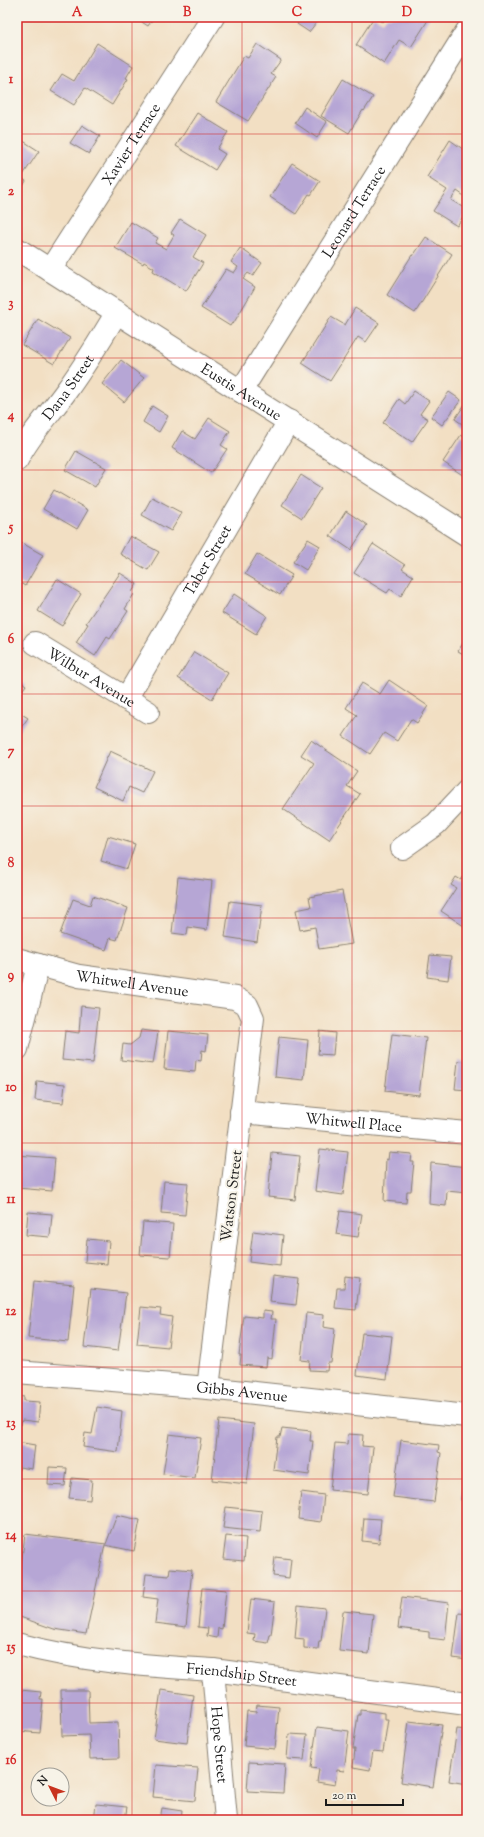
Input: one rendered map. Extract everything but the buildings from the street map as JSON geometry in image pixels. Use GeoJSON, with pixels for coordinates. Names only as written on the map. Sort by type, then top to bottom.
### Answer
{"type":"FeatureCollection","features":[{"type":"Feature","properties":{"kind":"street","name":"Xavier Terrace"},"geometry":{"type":"LineString","coordinates":[[50,270],[213,17]]}},
{"type":"Feature","properties":{"kind":"street","name":"Leonard Terrace"},"geometry":{"type":"LineString","coordinates":[[241,392],[467,31]]}},
{"type":"Feature","properties":{"kind":"street","name":"Eustis Avenue"},"geometry":{"type":"LineString","coordinates":[[17,249],[467,535]]}},
{"type":"Feature","properties":{"kind":"street","name":"Dana Street"},"geometry":{"type":"LineString","coordinates":[[17,460],[40,424],[88,361],[117,312]]}},
{"type":"Feature","properties":{"kind":"street","name":"Taber Street"},"geometry":{"type":"LineString","coordinates":[[126,699],[289,421]]}},
{"type":"Feature","properties":{"kind":"street","name":"Wilbur Avenue"},"geometry":{"type":"LineString","coordinates":[[35,643],[148,712]]}},
{"type":"Feature","properties":{"kind":"street"},"geometry":{"type":"LineString","coordinates":[[402,848],[436,824],[467,791]]}},
{"type":"Feature","properties":{"kind":"street","name":"Whitwell Avenue"},"geometry":{"type":"LineString","coordinates":[[17,959],[79,976],[235,998],[247,1005]]}},
{"type":"Feature","properties":{"kind":"street"},"geometry":{"type":"LineString","coordinates":[[17,1049],[38,965]]}},
{"type":"Feature","properties":{"kind":"street","name":"Watson Street"},"geometry":{"type":"LineString","coordinates":[[208,1388],[241,1112],[253,1030],[253,1018],[247,1005]]}},
{"type":"Feature","properties":{"kind":"street","name":"Whitwell Place"},"geometry":{"type":"LineString","coordinates":[[241,1112],[467,1133]]}},
{"type":"Feature","properties":{"kind":"street","name":"Gibbs Avenue"},"geometry":{"type":"LineString","coordinates":[[17,1372],[208,1388],[467,1416]]}},
{"type":"Feature","properties":{"kind":"street","name":"Friendship Street"},"geometry":{"type":"LineString","coordinates":[[17,1644],[49,1653],[174,1668],[213,1670],[467,1704]]}},
{"type":"Feature","properties":{"kind":"street","name":"Hope Street"},"geometry":{"type":"LineString","coordinates":[[213,1670],[226,1820]]}}]}
